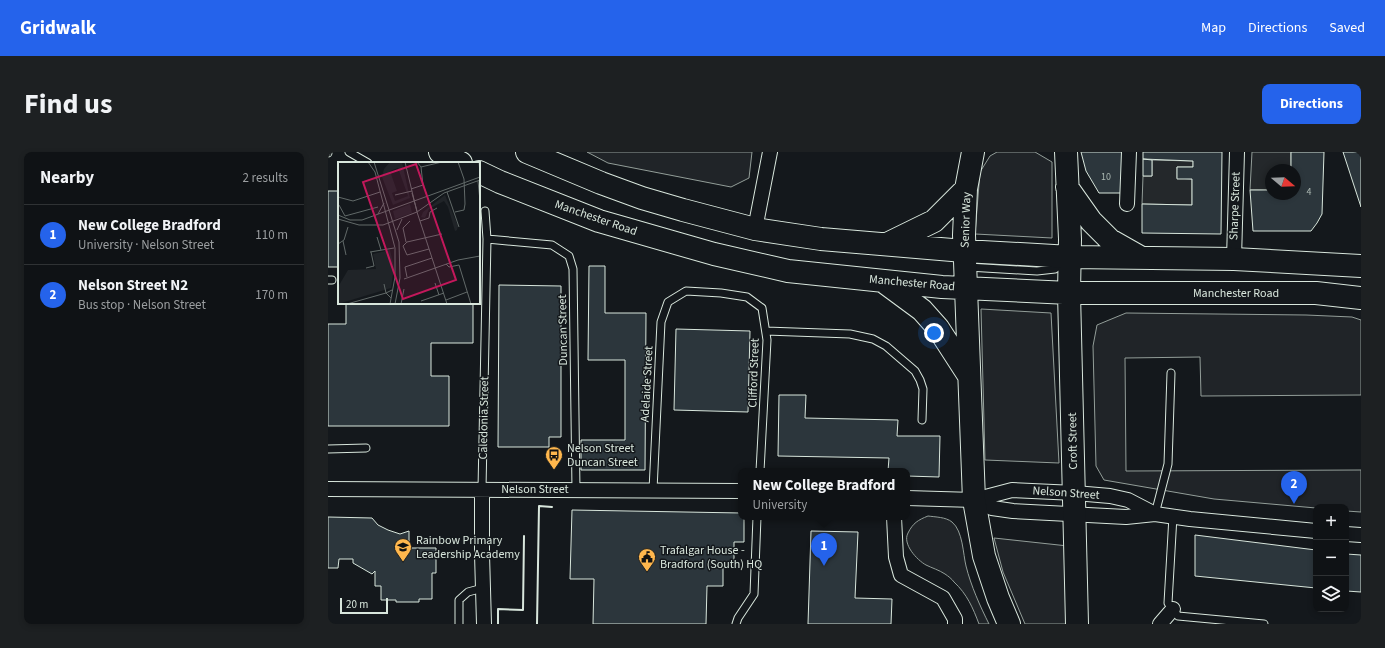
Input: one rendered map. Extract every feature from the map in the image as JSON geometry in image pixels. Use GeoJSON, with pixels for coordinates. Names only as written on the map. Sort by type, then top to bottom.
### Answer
{"type":"FeatureCollection","features":[{"type":"Feature","properties":{"kind":"main road"},"geometry":{"type":"LineString","coordinates":[[440,152],[459,162]]}},
{"type":"Feature","properties":{"kind":"main road","name":"Manchester Road"},"geometry":{"type":"LineString","coordinates":[[527,152],[601,183],[642,198],[694,214],[755,229],[821,239],[886,244],[966,269],[1069,293],[1316,293],[1361,298]]}},
{"type":"Feature","properties":{"kind":"main road"},"geometry":{"type":"LineString","coordinates":[[1064,153],[1070,258]]}},
{"type":"Feature","properties":{"kind":"main road","name":"Senior Way"},"geometry":{"type":"LineString","coordinates":[[966,269],[966,189],[974,155]]}},
{"type":"Feature","properties":{"kind":"main road","name":"Manchester Road"},"geometry":{"type":"LineString","coordinates":[[480,172],[500,182],[599,221],[714,254],[788,271],[884,282],[966,269],[1037,255],[1070,258],[1234,259],[1361,266]]}},
{"type":"Feature","properties":{"kind":"main road"},"geometry":{"type":"LineString","coordinates":[[1067,188],[1091,221],[1110,240],[1143,259]]}},
{"type":"Feature","properties":{"kind":"main road"},"geometry":{"type":"LineString","coordinates":[[886,244],[934,221],[966,189]]}},
{"type":"Feature","properties":{"kind":"main road","name":"Croft Street"},"geometry":{"type":"LineString","coordinates":[[1070,258],[1069,293],[1077,624]]}},
{"type":"Feature","properties":{"kind":"main road"},"geometry":{"type":"LineString","coordinates":[[966,269],[974,500],[984,556],[998,598],[1009,624]]}},
{"type":"Feature","properties":{"kind":"main road"},"geometry":{"type":"LineString","coordinates":[[884,282],[922,310],[938,328],[969,376]]}},
{"type":"Feature","properties":{"kind":"street"},"geometry":{"type":"LineString","coordinates":[[755,229],[770,152]]}},
{"type":"Feature","properties":{"kind":"street"},"geometry":{"type":"LineString","coordinates":[[1127,204],[1129,152]]}},
{"type":"Feature","properties":{"kind":"street","name":"Sharpe Street"},"geometry":{"type":"LineString","coordinates":[[1234,259],[1237,152]]}},
{"type":"Feature","properties":{"kind":"street","name":"Nelson Street"},"geometry":{"type":"LineString","coordinates":[[328,489],[738,491]]}},
{"type":"Feature","properties":{"kind":"street","name":"Caledonia Street"},"geometry":{"type":"LineString","coordinates":[[482,489],[484,624]]}},
{"type":"Feature","properties":{"kind":"street","name":"Nelson Street"},"geometry":{"type":"LineString","coordinates":[[910,498],[974,500],[1012,490],[1074,493],[1110,496],[1128,500],[1155,514]]}},
{"type":"Feature","properties":{"kind":"street","name":"Nelson Street"},"geometry":{"type":"LineString","coordinates":[[974,500],[992,508],[1013,511],[1126,517],[1155,514],[1313,531]]}},
{"type":"Feature","properties":{"kind":"street"},"geometry":{"type":"LineString","coordinates":[[894,520],[896,557],[901,575],[943,598],[955,619],[955,624]]}},
{"type":"Feature","properties":{"kind":"street"},"geometry":{"type":"LineString","coordinates":[[1349,534],[1361,535]]}},
{"type":"Feature","properties":{"kind":"street"},"geometry":{"type":"LineString","coordinates":[[1160,624],[1173,609]]}},
{"type":"Feature","properties":{"kind":"lane"},"geometry":{"type":"LineString","coordinates":[[349,152],[366,162]]}},
{"type":"Feature","properties":{"kind":"lane","name":"Caledonia Street"},"geometry":{"type":"LineString","coordinates":[[482,489],[487,239],[485,211]]}},
{"type":"Feature","properties":{"kind":"lane","name":"Duncan Street"},"geometry":{"type":"LineString","coordinates":[[487,239],[552,245],[569,256],[573,269],[576,490]]}},
{"type":"Feature","properties":{"kind":"lane","name":"Clifford Street"},"geometry":{"type":"LineString","coordinates":[[686,291],[721,293],[747,297],[762,308],[767,340],[760,468]]}},
{"type":"Feature","properties":{"kind":"lane","name":"Adelaide Street"},"geometry":{"type":"LineString","coordinates":[[653,490],[661,322],[668,302],[686,291]]}},
{"type":"Feature","properties":{"kind":"lane"},"geometry":{"type":"LineString","coordinates":[[766,331],[850,334],[873,339],[886,346],[915,371],[920,380],[923,389],[922,420]]}},
{"type":"Feature","properties":{"kind":"lane"},"geometry":{"type":"LineString","coordinates":[[1155,514],[1168,464],[1171,373]]}},
{"type":"Feature","properties":{"kind":"lane"},"geometry":{"type":"LineString","coordinates":[[328,449],[366,448]]}},
{"type":"Feature","properties":{"kind":"lane"},"geometry":{"type":"LineString","coordinates":[[1173,516],[1168,603],[1178,616],[1264,624]]}},
{"type":"Feature","properties":{"kind":"lane"},"geometry":{"type":"LineString","coordinates":[[736,624],[738,618],[754,594],[758,520]]}},
{"type":"Feature","properties":{"kind":"lane"},"geometry":{"type":"LineString","coordinates":[[459,624],[459,600],[468,592],[483,588]]}},
{"type":"Feature","properties":{"kind":"shaded area"},"geometry":{"type":"Polygon","coordinates":[[[587,152],[752,152],[749,178],[731,187],[608,163],[587,152]]]}},
{"type":"Feature","properties":{"kind":"shaded area"},"geometry":{"type":"Polygon","coordinates":[[[997,152],[1035,152],[1052,162],[1052,238],[975,234],[980,172],[990,156],[997,152]]]}},
{"type":"Feature","properties":{"kind":"shaded area"},"geometry":{"type":"Polygon","coordinates":[[[1252,152],[1291,152],[1291,164],[1265,164],[1265,190],[1250,190],[1252,152]]]}},
{"type":"Feature","properties":{"kind":"shaded area"},"geometry":{"type":"Polygon","coordinates":[[[1152,160],[1193,161],[1193,167],[1177,167],[1177,178],[1192,179],[1192,205],[1142,204],[1143,176],[1152,176],[1152,160]]]}},
{"type":"Feature","properties":{"kind":"shaded area"},"geometry":{"type":"Polygon","coordinates":[[[981,309],[1051,313],[1059,463],[985,460],[981,309]]]}},
{"type":"Feature","properties":{"kind":"shaded area"},"geometry":{"type":"Polygon","coordinates":[[[1126,313],[1306,315],[1352,317],[1361,320],[1361,395],[1201,396],[1200,357],[1125,358],[1126,471],[1361,470],[1361,512],[1349,511],[1349,504],[1313,504],[1313,508],[1214,499],[1104,480],[1096,466],[1093,346],[1097,325],[1126,313]]]}},
{"type":"Feature","properties":{"kind":"shaded area"},"geometry":{"type":"Polygon","coordinates":[[[928,516],[947,519],[956,526],[962,543],[970,581],[989,624],[979,624],[963,591],[951,579],[938,570],[922,563],[911,551],[907,542],[908,533],[916,522],[928,516]]]}},
{"type":"Feature","properties":{"kind":"shaded area"},"geometry":{"type":"Polygon","coordinates":[[[994,538],[1068,546],[1067,624],[1025,624],[1003,572],[994,538]]]}},
{"type":"Feature","properties":{"kind":"building"},"geometry":{"type":"Polygon","coordinates":[[[1081,152],[1122,152],[1121,193],[1099,193],[1086,171],[1081,152]]]}},
{"type":"Feature","properties":{"kind":"building"},"geometry":{"type":"Polygon","coordinates":[[[1143,152],[1222,152],[1221,234],[1142,233],[1142,204],[1192,205],[1192,179],[1177,179],[1177,167],[1193,167],[1193,161],[1143,159],[1143,152]]]}},
{"type":"Feature","properties":{"kind":"building"},"geometry":{"type":"Polygon","coordinates":[[[1291,152],[1324,152],[1322,214],[1317,223],[1311,231],[1253,231],[1250,190],[1265,190],[1265,200],[1301,200],[1301,164],[1291,164],[1291,152]]]}},
{"type":"Feature","properties":{"kind":"building"},"geometry":{"type":"Polygon","coordinates":[[[1343,152],[1361,152],[1361,207],[1343,152]]]}},
{"type":"Feature","properties":{"kind":"building"},"geometry":{"type":"Polygon","coordinates":[[[1143,159],[1152,160],[1152,176],[1143,176],[1143,159]]]}},
{"type":"Feature","properties":{"kind":"building"},"geometry":{"type":"Polygon","coordinates":[[[328,191],[338,191],[338,267],[328,267],[328,191]]]}},
{"type":"Feature","properties":{"kind":"building"},"geometry":{"type":"Polygon","coordinates":[[[589,266],[605,266],[605,313],[646,313],[645,470],[581,470],[581,440],[625,440],[625,360],[588,360],[589,266]]]}},
{"type":"Feature","properties":{"kind":"building"},"geometry":{"type":"Polygon","coordinates":[[[499,285],[561,286],[561,437],[549,437],[549,447],[498,447],[499,285]]]}},
{"type":"Feature","properties":{"kind":"building"},"geometry":{"type":"Polygon","coordinates":[[[346,304],[473,304],[473,343],[431,343],[431,376],[449,376],[449,426],[328,426],[328,324],[346,324],[346,304]]]}},
{"type":"Feature","properties":{"kind":"building"},"geometry":{"type":"Polygon","coordinates":[[[676,329],[750,331],[748,412],[674,410],[676,329]]]}},
{"type":"Feature","properties":{"kind":"building"},"geometry":{"type":"Polygon","coordinates":[[[779,395],[806,395],[805,418],[898,420],[897,436],[940,436],[939,477],[910,476],[910,468],[888,468],[889,458],[778,456],[779,395]]]}},
{"type":"Feature","properties":{"kind":"building","name":"Trafalgar House - Bradford (South) HQ"},"geometry":{"type":"Polygon","coordinates":[[[572,510],[738,513],[738,520],[744,520],[744,542],[734,542],[734,565],[723,565],[723,586],[707,586],[706,624],[593,624],[594,579],[570,579],[572,510]]]}},
{"type":"Feature","properties":{"kind":"building"},"geometry":{"type":"Polygon","coordinates":[[[328,517],[372,518],[378,525],[388,530],[400,534],[409,531],[409,548],[436,548],[436,573],[432,573],[432,599],[419,599],[419,602],[396,602],[396,600],[381,600],[381,586],[375,586],[375,571],[372,574],[353,563],[353,559],[339,559],[338,568],[328,568],[328,517]]]}},
{"type":"Feature","properties":{"kind":"building"},"geometry":{"type":"Polygon","coordinates":[[[811,531],[858,532],[855,598],[892,599],[891,624],[808,624],[811,531]]]}},
{"type":"Feature","properties":{"kind":"building"},"geometry":{"type":"Polygon","coordinates":[[[1195,535],[1313,550],[1313,588],[1195,576],[1195,535]]]}},
{"type":"Feature","properties":{"kind":"building"},"geometry":{"type":"Polygon","coordinates":[[[1349,554],[1361,555],[1361,592],[1349,591],[1349,554]]]}},
{"type":"Feature","properties":{"kind":"wall"},"geometry":{"type":"LineString","coordinates":[[537,624],[539,506],[552,507]]}},
{"type":"Feature","properties":{"kind":"wall"},"geometry":{"type":"LineString","coordinates":[[498,624],[498,609],[523,610],[524,536]]}},
{"type":"Feature","properties":{"kind":"place","name":"Nelson Street Duncan Street"},"geometry":{"type":"Point","coordinates":[554,470]}},
{"type":"Feature","properties":{"kind":"place","name":"Nelson Street N2"},"geometry":{"type":"Point","coordinates":[1294,504]}},
{"type":"Feature","properties":{"kind":"place","name":"Rainbow Primary Leadership Academy"},"geometry":{"type":"Point","coordinates":[403,562]}},
{"type":"Feature","properties":{"kind":"place","name":"New College Bradford"},"geometry":{"type":"Point","coordinates":[824,566]}},
{"type":"Feature","properties":{"kind":"place","name":"Trafalgar House - Bradford (South) HQ"},"geometry":{"type":"Point","coordinates":[647,572]}}]}
